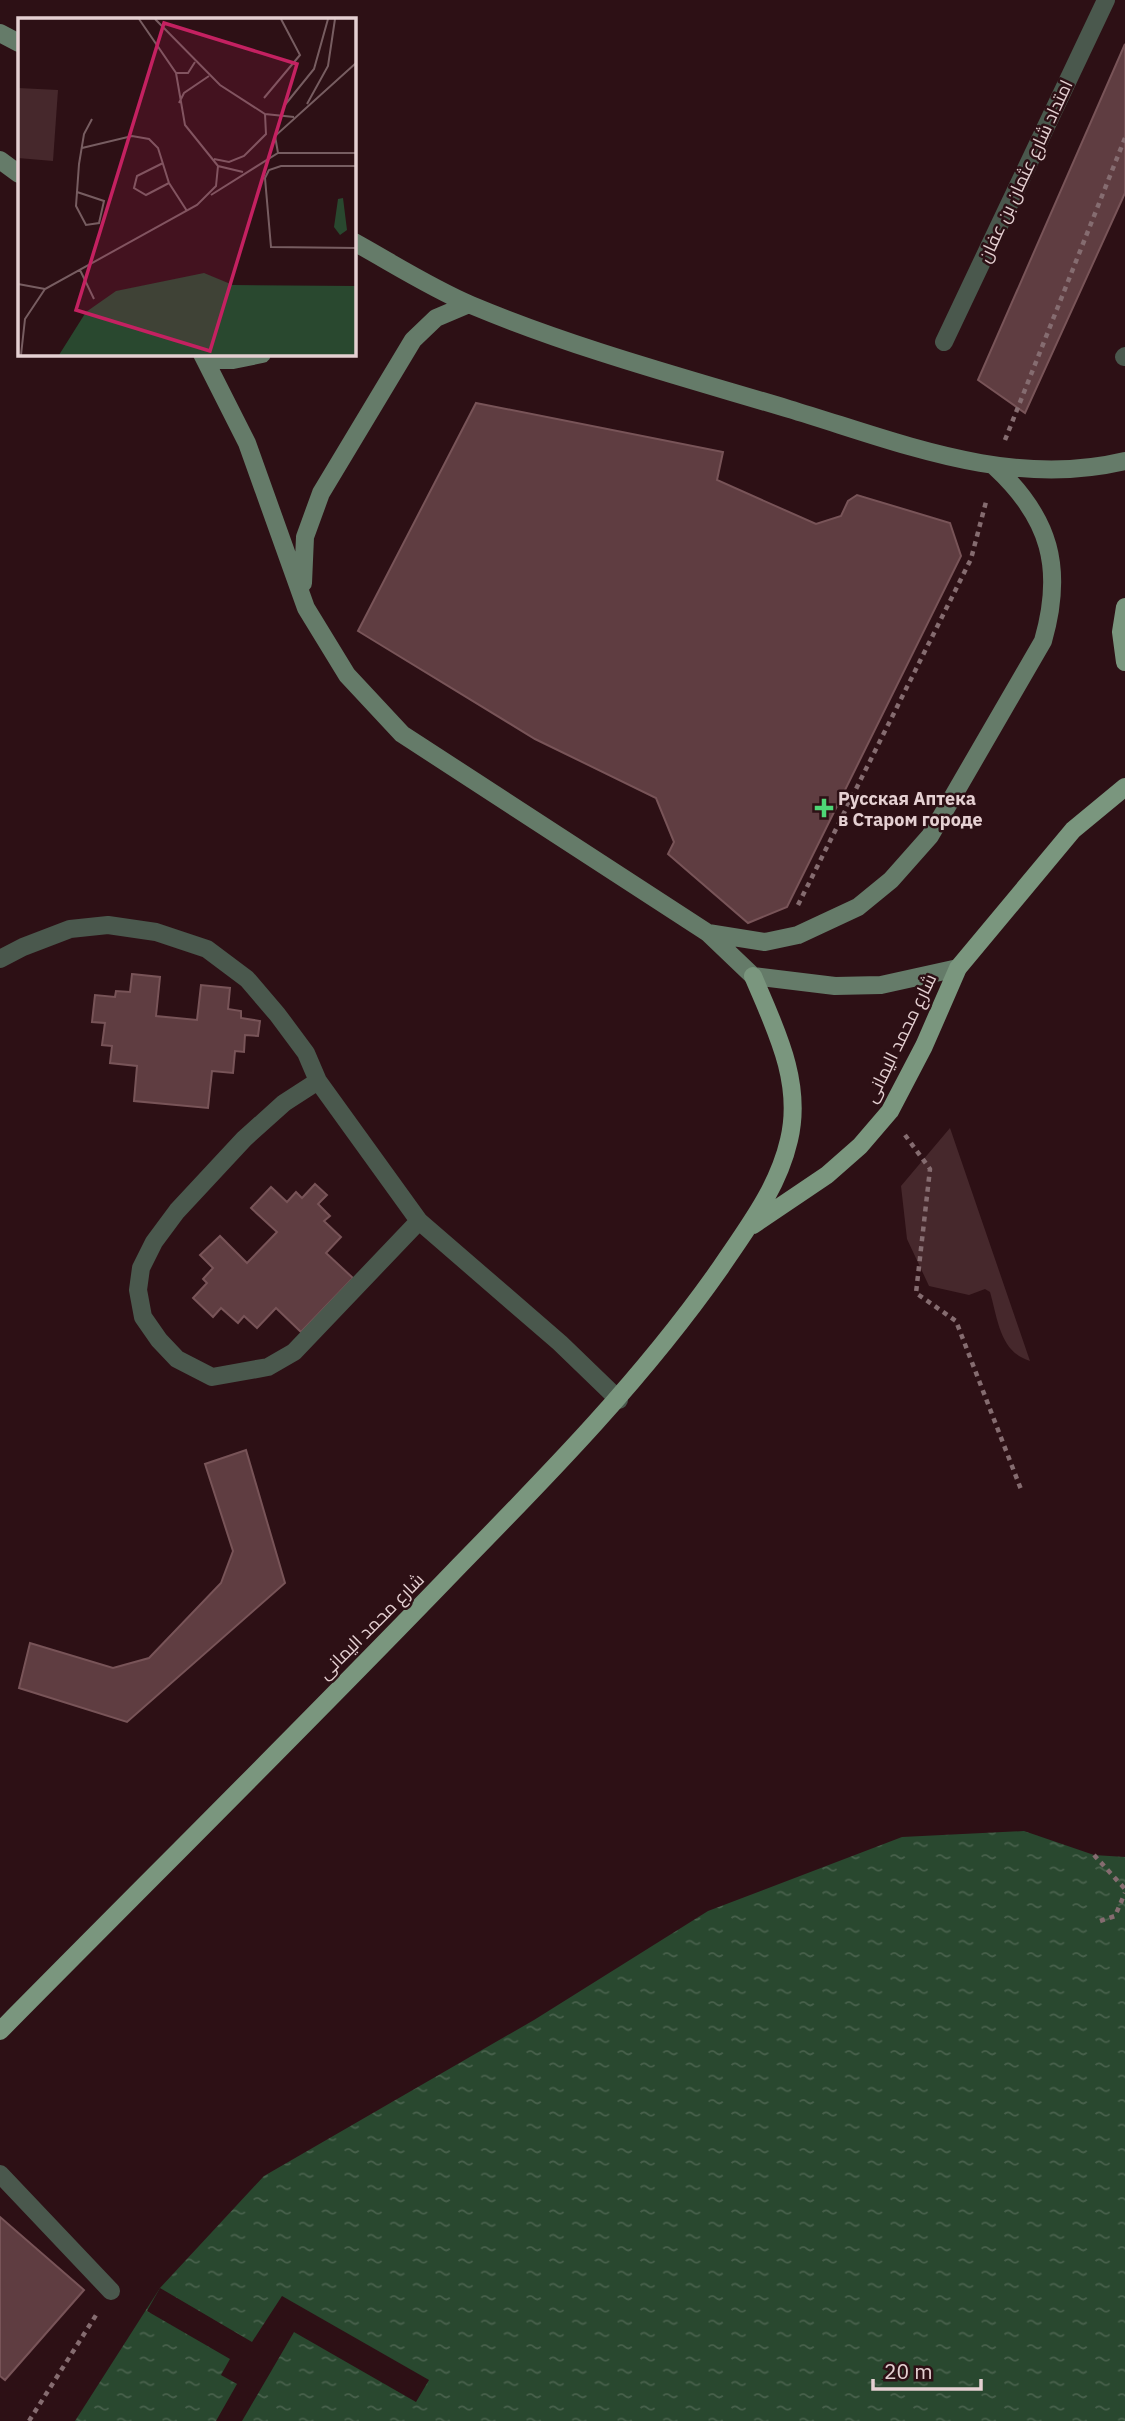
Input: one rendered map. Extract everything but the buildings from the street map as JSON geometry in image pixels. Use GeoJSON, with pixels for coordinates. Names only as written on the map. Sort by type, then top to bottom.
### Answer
{"type":"FeatureCollection","features":[{"type":"Feature","properties":{"kind":"main road"},"geometry":{"type":"LineString","coordinates":[[0,33],[18,42]]}},
{"type":"Feature","properties":{"kind":"main road"},"geometry":{"type":"LineString","coordinates":[[0,160],[18,173]]}},
{"type":"Feature","properties":{"kind":"main road"},"geometry":{"type":"LineString","coordinates":[[355,243],[469,304],[581,347],[958,460],[995,467],[1069,470],[1125,461]]}},
{"type":"Feature","properties":{"kind":"main road"},"geometry":{"type":"LineString","coordinates":[[306,607],[302,561],[304,537],[321,493],[413,340],[436,318],[469,304]]}},
{"type":"Feature","properties":{"kind":"main road"},"geometry":{"type":"LineString","coordinates":[[205,357],[233,360],[257,355]]}},
{"type":"Feature","properties":{"kind":"main road"},"geometry":{"type":"LineString","coordinates":[[205,357],[247,443],[306,607],[347,675],[402,734],[708,933],[753,976],[835,986],[870,985],[910,980],[958,968]]}},
{"type":"Feature","properties":{"kind":"main road"},"geometry":{"type":"LineString","coordinates":[[708,933],[765,942],[798,935],[828,923],[858,907],[891,880],[930,836],[1043,640],[1054,587],[1052,559],[1044,532],[1032,508],[1015,486],[995,467]]}},
{"type":"Feature","properties":{"kind":"main road"},"geometry":{"type":"LineString","coordinates":[[1125,607],[1121,632],[1125,662]]}},
{"type":"Feature","properties":{"kind":"main road","name":"شارع محمد اليمانى"},"geometry":{"type":"LineString","coordinates":[[747,1229],[827,1175],[860,1146],[890,1111],[924,1046],[958,968],[1073,830],[1125,787]]}},
{"type":"Feature","properties":{"kind":"main road","name":"شارع محمد اليمانى"},"geometry":{"type":"LineString","coordinates":[[0,2031],[424,1603],[619,1399],[681,1324],[747,1229],[773,1186],[783,1163],[793,1113],[791,1077],[782,1045],[753,976]]}},
{"type":"Feature","properties":{"kind":"street","name":"امتداد شارع عثمان بن عفان"},"geometry":{"type":"LineString","coordinates":[[944,342],[1106,0]]}},
{"type":"Feature","properties":{"kind":"street"},"geometry":{"type":"LineString","coordinates":[[0,959],[70,929],[108,925],[156,932],[207,948],[247,979],[277,1013],[306,1053],[317,1081],[419,1221],[560,1343],[619,1399]]}},
{"type":"Feature","properties":{"kind":"street"},"geometry":{"type":"LineString","coordinates":[[317,1081],[284,1103],[244,1139],[177,1211],[154,1242],[141,1268],[138,1290],[143,1317],[159,1340],[177,1359],[212,1377],[268,1367],[294,1352],[419,1221]]}},
{"type":"Feature","properties":{"kind":"street"},"geometry":{"type":"LineString","coordinates":[[0,2174],[111,2291]]}},
{"type":"Feature","properties":{"kind":"path"},"geometry":{"type":"LineString","coordinates":[[765,942],[797,905],[971,559],[995,467],[1125,138]]}},
{"type":"Feature","properties":{"kind":"path"},"geometry":{"type":"LineString","coordinates":[[890,1111],[930,1170],[916,1293],[956,1321],[1022,1492]]}},
{"type":"Feature","properties":{"kind":"path"},"geometry":{"type":"LineString","coordinates":[[1094,1855],[1125,1891],[1115,1916],[1100,1921]]}},
{"type":"Feature","properties":{"kind":"path"},"geometry":{"type":"LineString","coordinates":[[29,2421],[111,2291]]}},
{"type":"Feature","properties":{"kind":"shaded area"},"geometry":{"type":"Polygon","coordinates":[[[950,1128],[1030,1361],[1020,1357],[1006,1343],[990,1292],[985,1289],[969,1295],[929,1286],[907,1239],[901,1186],[950,1128]]]}},
{"type":"Feature","properties":{"kind":"water"},"geometry":{"type":"Polygon","coordinates":[[[1024,1831],[1094,1855],[1125,1857],[1125,2421],[75,2421],[160,2288],[264,2176],[534,2020],[708,1911],[902,1837],[1024,1831]]]}},
{"type":"Feature","properties":{"kind":"pier"},"geometry":{"type":"Polygon","coordinates":[[[160,2288],[252,2342],[282,2296],[429,2380],[416,2402],[294,2332],[242,2421],[216,2421],[237,2384],[221,2375],[230,2359],[147,2311],[160,2288]]]}},
{"type":"Feature","properties":{"kind":"place","name":"Русская Аптека в Старом городе"},"geometry":{"type":"Point","coordinates":[824,808]}}]}
